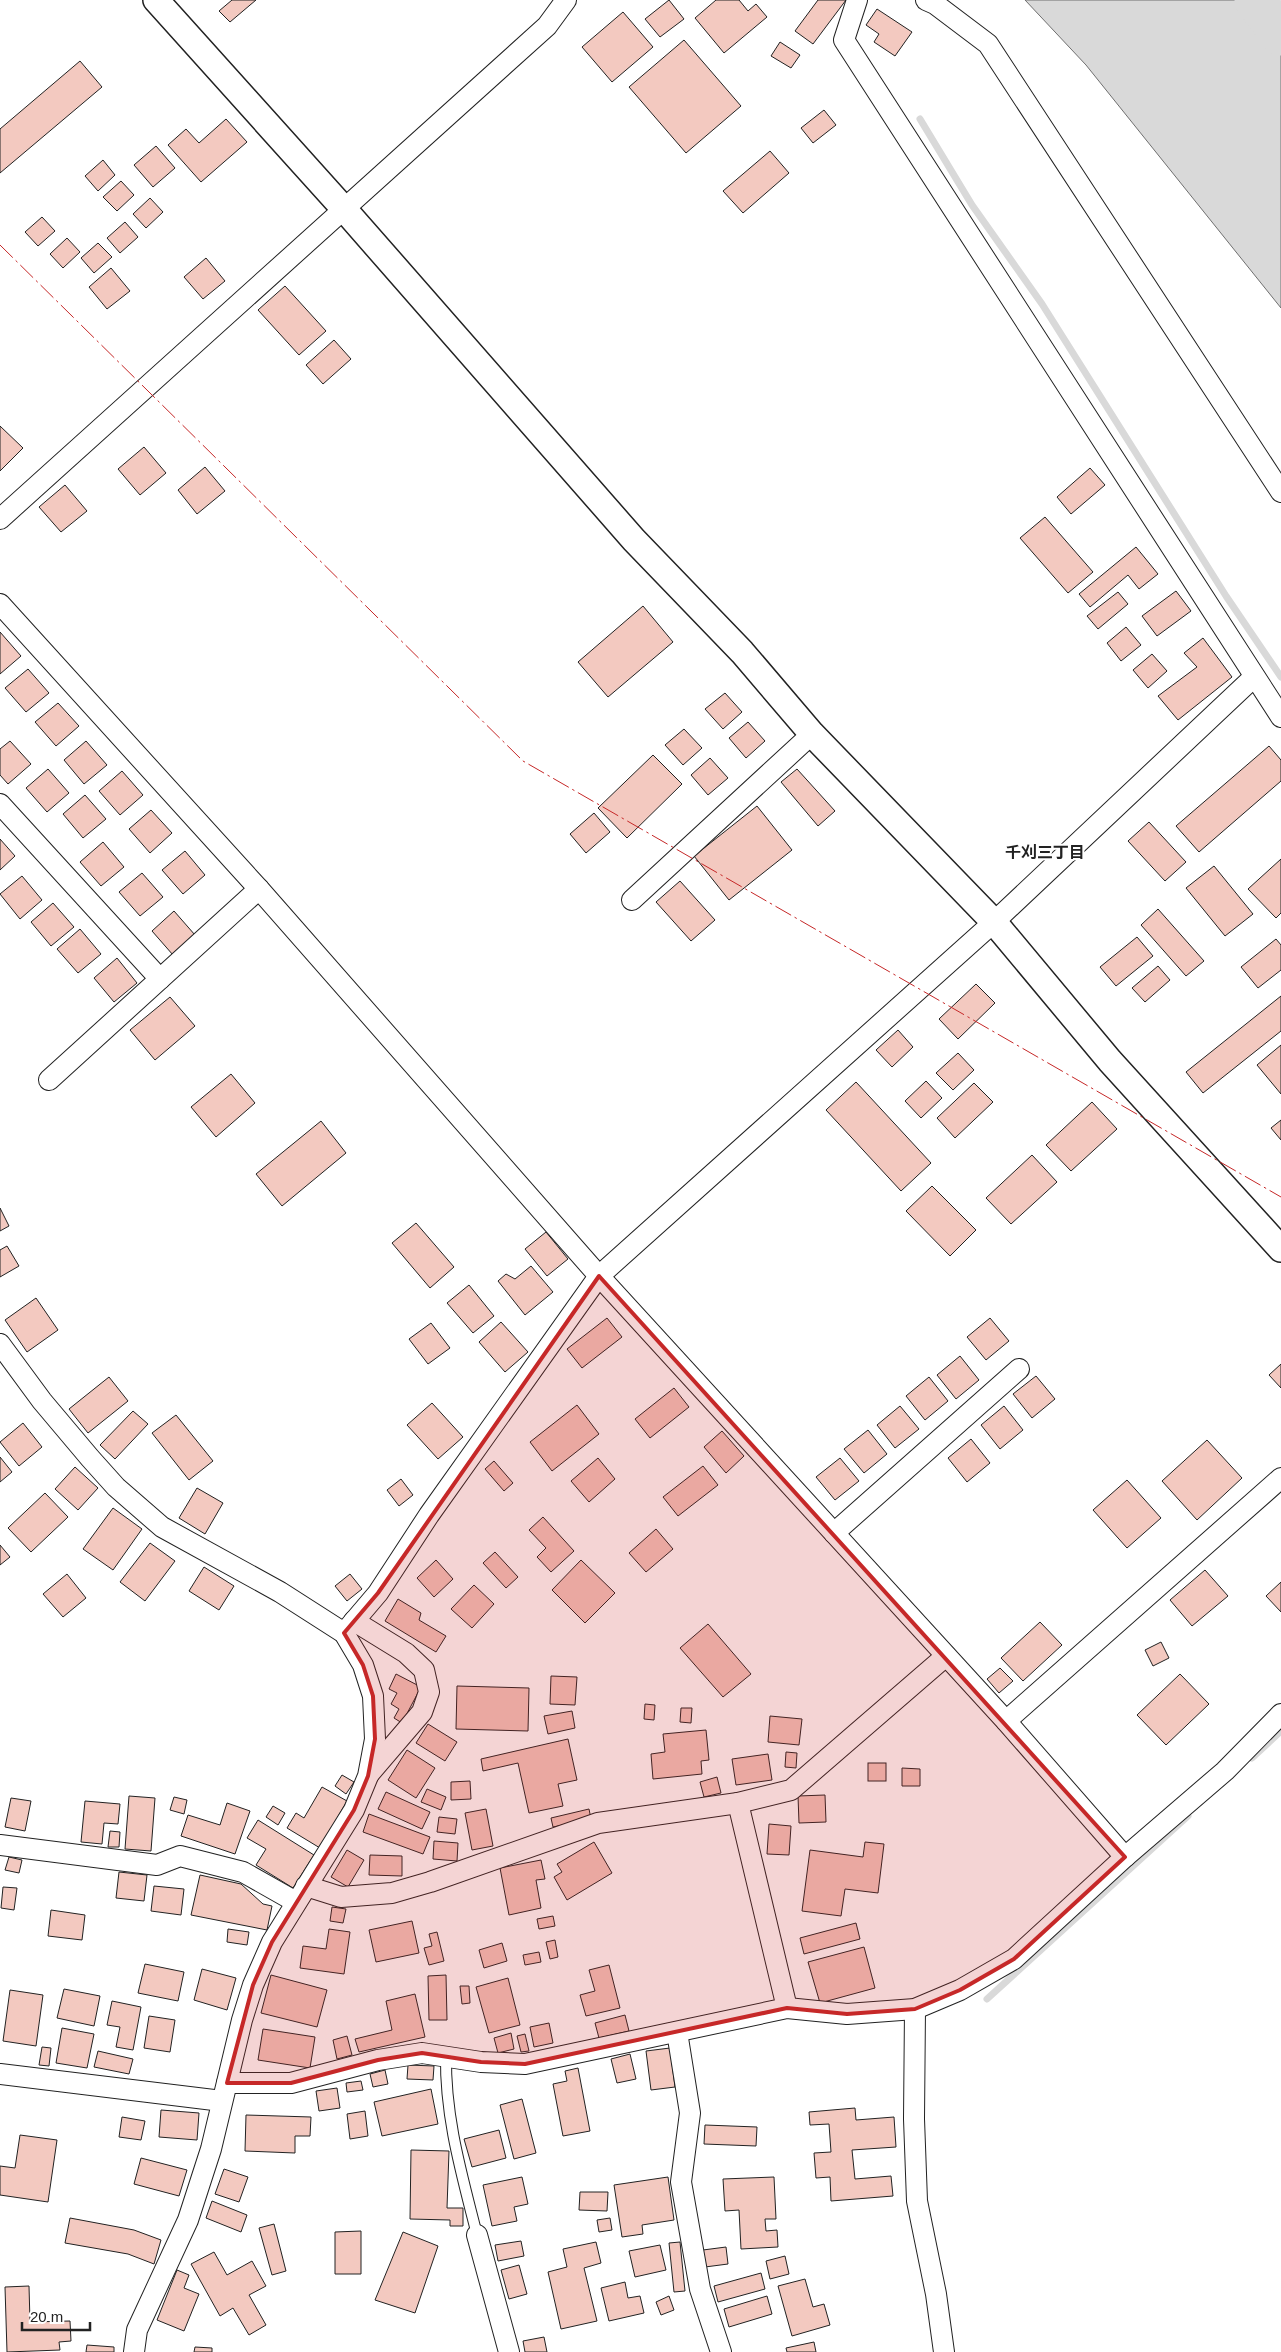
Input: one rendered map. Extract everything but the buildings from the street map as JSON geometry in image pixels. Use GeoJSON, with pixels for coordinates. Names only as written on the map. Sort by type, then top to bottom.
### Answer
{"type":"FeatureCollection","features":[{"type":"Feature","properties":{"kind":"street"},"geometry":{"type":"LineString","coordinates":[[156,0],[344,209],[634,540],[742,652],[812,734],[994,922],[1110,1061],[1281,1249]]}},
{"type":"Feature","properties":{"kind":"street"},"geometry":{"type":"LineString","coordinates":[[0,519],[547,26],[566,0]]}},
{"type":"Feature","properties":{"kind":"street"},"geometry":{"type":"LineString","coordinates":[[856,0],[844,40],[1281,717]]}},
{"type":"Feature","properties":{"kind":"street"},"geometry":{"type":"LineString","coordinates":[[926,0],[935,4],[988,44],[1281,492]]}},
{"type":"Feature","properties":{"kind":"street"},"geometry":{"type":"LineString","coordinates":[[0,604],[259,889],[599,1276],[1006,1721],[1125,1857]]}},
{"type":"Feature","properties":{"kind":"street"},"geometry":{"type":"LineString","coordinates":[[349,1627],[378,1593],[456,1477],[599,1276],[994,922],[1254,676]]}},
{"type":"Feature","properties":{"kind":"street"},"geometry":{"type":"LineString","coordinates":[[632,900],[812,734]]}},
{"type":"Feature","properties":{"kind":"street"},"geometry":{"type":"LineString","coordinates":[[0,804],[160,979]]}},
{"type":"Feature","properties":{"kind":"street"},"geometry":{"type":"LineString","coordinates":[[50,1080],[259,889]]}},
{"type":"Feature","properties":{"kind":"street"},"geometry":{"type":"LineString","coordinates":[[0,1344],[42,1402],[90,1458],[116,1486],[162,1527],[280,1592],[406,1653],[424,1670],[429,1692],[422,1712],[368,1776]]}},
{"type":"Feature","properties":{"kind":"street"},"geometry":{"type":"LineString","coordinates":[[834,1533],[1019,1369]]}},
{"type":"Feature","properties":{"kind":"street"},"geometry":{"type":"LineString","coordinates":[[1006,1721],[1281,1478]]}},
{"type":"Feature","properties":{"kind":"street"},"geometry":{"type":"LineString","coordinates":[[134,2352],[137,2330],[188,2220],[211,2149],[252,1985],[272,1942],[354,1810],[368,1776],[375,1739],[373,1696],[349,1627]]}},
{"type":"Feature","properties":{"kind":"street"},"geometry":{"type":"LineString","coordinates":[[0,1845],[157,1865],[180,1856],[243,1872],[301,1894],[341,1897],[392,1893],[430,1882],[598,1823],[738,1803],[791,1790],[946,1656]]}},
{"type":"Feature","properties":{"kind":"street"},"geometry":{"type":"LineString","coordinates":[[0,2074],[224,2092],[291,2083],[378,2060],[422,2053],[481,2062],[525,2064],[787,2008],[847,2014],[915,2009],[960,1990],[1014,1959],[1125,1857],[1225,1771],[1281,1714]]}},
{"type":"Feature","properties":{"kind":"street"},"geometry":{"type":"LineString","coordinates":[[738,1803],[787,2008]]}},
{"type":"Feature","properties":{"kind":"street"},"geometry":{"type":"LineString","coordinates":[[915,2009],[914,2118],[917,2201],[936,2294],[944,2352]]}},
{"type":"Feature","properties":{"kind":"street"},"geometry":{"type":"LineString","coordinates":[[677,2032],[690,2113],[680,2182],[700,2289],[721,2352]]}},
{"type":"Feature","properties":{"kind":"street"},"geometry":{"type":"LineString","coordinates":[[477,2235],[509,2352]]}},
{"type":"Feature","properties":{"kind":"lane"},"geometry":{"type":"LineString","coordinates":[[446,2056],[446,2087],[451,2130],[477,2235]]}},
{"type":"Feature","properties":{"kind":"highlighted area"},"geometry":{"type":"Polygon","coordinates":[[[599,1276],[1125,1857],[1014,1959],[960,1990],[915,2009],[847,2014],[787,2008],[525,2064],[481,2062],[422,2053],[378,2060],[291,2083],[227,2083],[253,1985],[272,1942],[354,1810],[368,1776],[375,1739],[373,1696],[363,1665],[344,1633],[378,1593],[599,1276]]]}},
{"type":"Feature","properties":{"kind":"shaded area"},"geometry":{"type":"Polygon","coordinates":[[[1025,0],[1239,0],[1281,54],[1281,308],[1086,65],[1025,0]]]}},
{"type":"Feature","properties":{"kind":"waterway"},"geometry":{"type":"LineString","coordinates":[[1255,0],[1281,35]]}},
{"type":"Feature","properties":{"kind":"waterway"},"geometry":{"type":"LineString","coordinates":[[920,119],[972,205],[1042,304],[1226,596],[1281,677]]}},
{"type":"Feature","properties":{"kind":"waterway"},"geometry":{"type":"LineString","coordinates":[[1252,1758],[1281,1731]]}},
{"type":"Feature","properties":{"kind":"waterway"},"geometry":{"type":"LineString","coordinates":[[987,1999],[1188,1816]]}},
{"type":"Feature","properties":{"kind":"power"},"geometry":{"type":"LineString","coordinates":[[0,245],[523,761],[1281,1197]]}},
{"type":"Feature","properties":{"kind":"district","name":"千刈三丁目"},"geometry":{"type":"Point","coordinates":[1045,852]}}]}
